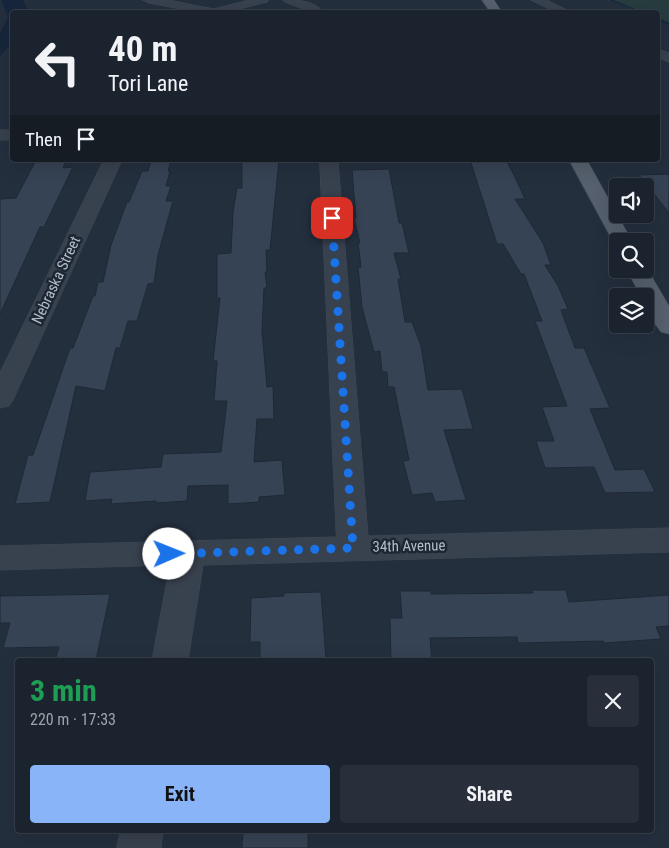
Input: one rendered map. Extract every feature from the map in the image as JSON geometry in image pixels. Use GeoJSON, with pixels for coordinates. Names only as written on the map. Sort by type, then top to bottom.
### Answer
{"type":"FeatureCollection","features":[{"type":"Feature","properties":{"kind":"main road"},"geometry":{"type":"LineString","coordinates":[[579,162],[618,233]]}},
{"type":"Feature","properties":{"kind":"main road"},"geometry":{"type":"LineString","coordinates":[[642,278],[669,326]]}},
{"type":"Feature","properties":{"kind":"street"},"geometry":{"type":"LineString","coordinates":[[149,0],[203,10]]}},
{"type":"Feature","properties":{"kind":"street"},"geometry":{"type":"LineString","coordinates":[[222,10],[263,0]]}},
{"type":"Feature","properties":{"kind":"street"},"geometry":{"type":"LineString","coordinates":[[289,0],[315,10]]}},
{"type":"Feature","properties":{"kind":"street"},"geometry":{"type":"LineString","coordinates":[[537,0],[560,10]]}},
{"type":"Feature","properties":{"kind":"street","name":"Nebraska Street"},"geometry":{"type":"LineString","coordinates":[[0,400],[112,162]]}},
{"type":"Feature","properties":{"kind":"street"},"geometry":{"type":"LineString","coordinates":[[329,162],[353,548]]}},
{"type":"Feature","properties":{"kind":"street","name":"34th Avenue"},"geometry":{"type":"LineString","coordinates":[[0,558],[669,540]]}},
{"type":"Feature","properties":{"kind":"street"},"geometry":{"type":"LineString","coordinates":[[170,658],[188,554]]}},
{"type":"Feature","properties":{"kind":"street"},"geometry":{"type":"LineString","coordinates":[[139,848],[142,833]]}},
{"type":"Feature","properties":{"kind":"green space"},"geometry":{"type":"Polygon","coordinates":[[[607,0],[669,0],[669,23],[660,20],[660,10],[634,10],[607,0]]]}},
{"type":"Feature","properties":{"kind":"water"},"geometry":{"type":"Polygon","coordinates":[[[1,0],[23,0],[28,10],[10,10],[10,45],[0,56],[0,33],[8,17],[1,0]]]}},
{"type":"Feature","properties":{"kind":"building"},"geometry":{"type":"Polygon","coordinates":[[[35,162],[65,162],[63,168],[73,167],[44,227],[40,227],[0,314],[0,199],[16,198],[35,162]]]}},
{"type":"Feature","properties":{"kind":"building"},"geometry":{"type":"Polygon","coordinates":[[[150,162],[170,162],[166,186],[171,186],[166,201],[173,201],[158,255],[154,283],[148,284],[137,321],[128,321],[120,348],[116,348],[105,391],[76,386],[50,502],[15,504],[28,455],[33,455],[70,348],[73,348],[93,296],[95,296],[98,282],[103,282],[111,245],[127,202],[129,202],[142,171],[148,171],[150,162]]]}},
{"type":"Feature","properties":{"kind":"building"},"geometry":{"type":"Polygon","coordinates":[[[242,162],[279,162],[270,250],[266,250],[267,272],[265,272],[267,288],[264,288],[262,331],[267,387],[273,386],[274,419],[257,419],[254,462],[282,460],[285,495],[259,497],[259,502],[228,504],[228,485],[188,486],[187,501],[111,504],[112,499],[85,501],[90,472],[161,467],[163,454],[221,452],[227,401],[214,401],[217,361],[213,361],[220,298],[217,298],[217,254],[231,253],[233,212],[237,188],[242,188],[242,162]]]}},
{"type":"Feature","properties":{"kind":"building"},"geometry":{"type":"Polygon","coordinates":[[[471,162],[507,162],[525,199],[515,199],[543,243],[551,265],[545,265],[558,286],[568,309],[561,310],[575,348],[584,348],[610,408],[590,409],[615,470],[644,469],[655,492],[605,493],[594,467],[545,468],[536,441],[554,441],[542,407],[567,406],[535,321],[542,321],[524,274],[521,274],[503,244],[497,244],[471,162]]]}},
{"type":"Feature","properties":{"kind":"building"},"geometry":{"type":"Polygon","coordinates":[[[389,169],[399,223],[402,223],[409,253],[394,253],[401,279],[398,279],[405,322],[412,322],[421,346],[428,390],[462,389],[473,429],[444,430],[466,500],[435,502],[432,493],[412,495],[403,461],[409,460],[394,387],[388,387],[387,372],[382,372],[380,351],[374,352],[362,307],[358,267],[361,267],[358,243],[360,243],[354,218],[356,218],[352,170],[389,169]]]}},
{"type":"Feature","properties":{"kind":"building"},"geometry":{"type":"Polygon","coordinates":[[[669,174],[669,213],[654,194],[654,178],[641,178],[639,175],[669,174]]]}},
{"type":"Feature","properties":{"kind":"building"},"geometry":{"type":"Polygon","coordinates":[[[532,590],[566,590],[569,602],[669,595],[669,626],[656,627],[661,639],[604,643],[603,641],[518,643],[517,637],[430,638],[432,658],[391,658],[390,618],[402,618],[400,591],[431,591],[431,594],[533,593],[532,590]]]}},
{"type":"Feature","properties":{"kind":"building"},"geometry":{"type":"Polygon","coordinates":[[[321,592],[326,658],[260,658],[260,642],[250,642],[251,598],[284,596],[283,593],[321,592]]]}},
{"type":"Feature","properties":{"kind":"building"},"geometry":{"type":"Polygon","coordinates":[[[110,594],[96,658],[56,658],[59,647],[3,648],[10,623],[0,623],[0,596],[110,594]]]}},
{"type":"Feature","properties":{"kind":"building"},"geometry":{"type":"Polygon","coordinates":[[[243,833],[308,833],[308,848],[242,848],[243,833]]]}},
{"type":"Feature","properties":{"kind":"waterway"},"geometry":{"type":"LineString","coordinates":[[610,0],[636,10]]}},
{"type":"Feature","properties":{"kind":"waterway"},"geometry":{"type":"LineString","coordinates":[[660,20],[669,24]]}},
{"type":"Feature","properties":{"kind":"route"},"geometry":{"type":"LineString","coordinates":[[169,554],[353,548],[332,218]]}}]}
